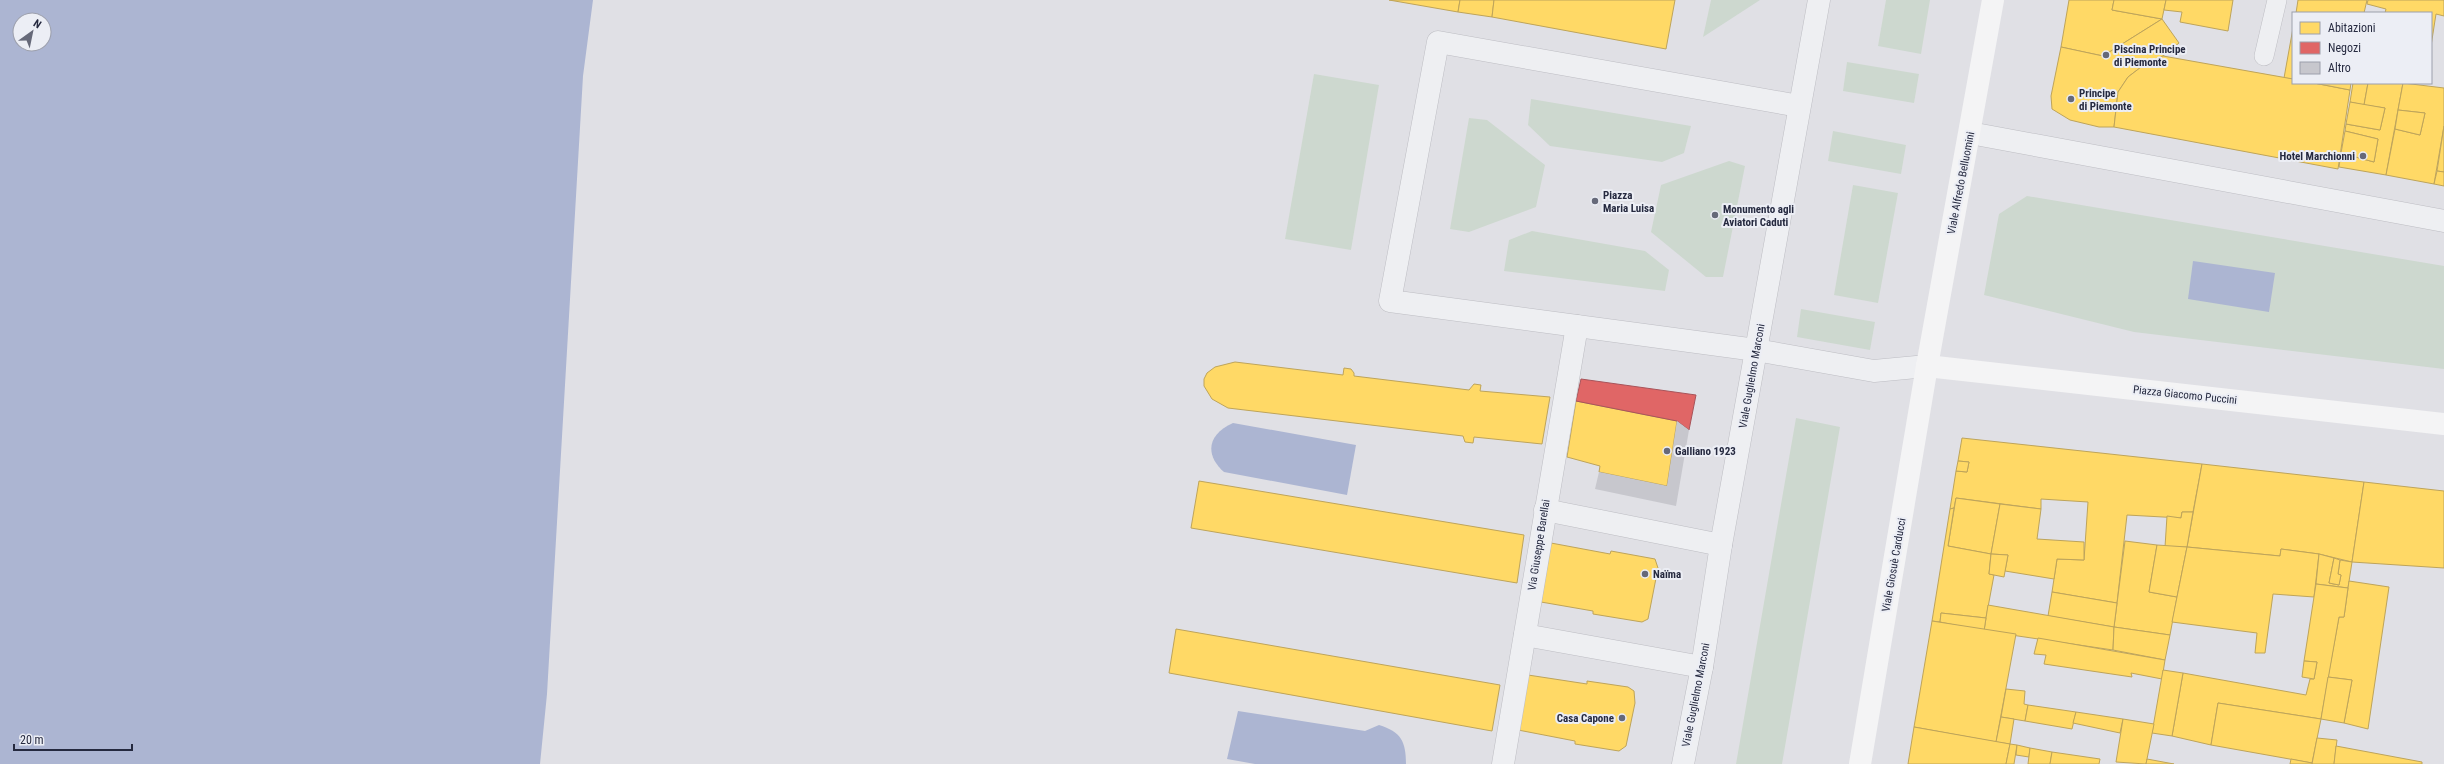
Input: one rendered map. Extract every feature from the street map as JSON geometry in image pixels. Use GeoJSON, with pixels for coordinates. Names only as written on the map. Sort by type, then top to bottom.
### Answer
{"type":"FeatureCollection","features":[{"type":"Feature","properties":{"kind":"street","name":"Viale Guglielmo Marconi"},"geometry":{"type":"LineString","coordinates":[[1683,764],[1702,667],[1721,545],[1819,0]]}},
{"type":"Feature","properties":{"kind":"street","name":"Viale Alfredo Belluomini"},"geometry":{"type":"LineString","coordinates":[[1927,366],[1993,0]]}},
{"type":"Feature","properties":{"kind":"street"},"geometry":{"type":"LineString","coordinates":[[1799,106],[1438,42],[1390,301],[1756,350],[1874,372],[1927,366]]}},
{"type":"Feature","properties":{"kind":"street"},"geometry":{"type":"LineString","coordinates":[[1970,133],[2444,221]]}},
{"type":"Feature","properties":{"kind":"street","name":"Via Giuseppe Barellai"},"geometry":{"type":"LineString","coordinates":[[1503,764],[1577,326]]}},
{"type":"Feature","properties":{"kind":"street","name":"Piazza Giacomo Puccini"},"geometry":{"type":"LineString","coordinates":[[1927,366],[2444,424]]}},
{"type":"Feature","properties":{"kind":"street","name":"Viale Giosuè Carducci"},"geometry":{"type":"LineString","coordinates":[[1860,764],[1927,366]]}},
{"type":"Feature","properties":{"kind":"street"},"geometry":{"type":"LineString","coordinates":[[1545,510],[1721,545]]}},
{"type":"Feature","properties":{"kind":"street"},"geometry":{"type":"LineString","coordinates":[[1525,635],[1702,667]]}},
{"type":"Feature","properties":{"kind":"lane"},"geometry":{"type":"LineString","coordinates":[[2264,56],[2277,0]]}},
{"type":"Feature","properties":{"kind":"shaded area"},"geometry":{"type":"Polygon","coordinates":[[[1711,0],[1760,0],[1703,37],[1711,0]]]}},
{"type":"Feature","properties":{"kind":"shaded area"},"geometry":{"type":"Polygon","coordinates":[[[1886,0],[1930,0],[1921,54],[1878,46],[1886,0]]]}},
{"type":"Feature","properties":{"kind":"shaded area"},"geometry":{"type":"Polygon","coordinates":[[[1847,62],[1919,74],[1914,103],[1843,91],[1847,62]]]}},
{"type":"Feature","properties":{"kind":"shaded area"},"geometry":{"type":"Polygon","coordinates":[[[1314,74],[1379,85],[1351,250],[1285,239],[1314,74]]]}},
{"type":"Feature","properties":{"kind":"shaded area"},"geometry":{"type":"Polygon","coordinates":[[[1531,99],[1691,126],[1684,153],[1662,162],[1550,146],[1528,125],[1531,99]]]}},
{"type":"Feature","properties":{"kind":"shaded area"},"geometry":{"type":"Polygon","coordinates":[[[1469,118],[1487,120],[1545,165],[1536,207],[1469,232],[1450,229],[1469,118]]]}},
{"type":"Feature","properties":{"kind":"shaded area"},"geometry":{"type":"Polygon","coordinates":[[[1833,131],[1906,145],[1901,174],[1828,161],[1833,131]]]}},
{"type":"Feature","properties":{"kind":"shaded area"},"geometry":{"type":"Polygon","coordinates":[[[1729,161],[1745,166],[1723,277],[1706,277],[1651,232],[1661,185],[1729,161]]]}},
{"type":"Feature","properties":{"kind":"shaded area"},"geometry":{"type":"Polygon","coordinates":[[[1853,185],[1898,193],[1878,303],[1834,295],[1853,185]]]}},
{"type":"Feature","properties":{"kind":"shaded area"},"geometry":{"type":"Polygon","coordinates":[[[2027,196],[2444,266],[2444,369],[2134,332],[1984,295],[1999,214],[2027,196]]]}},
{"type":"Feature","properties":{"kind":"shaded area"},"geometry":{"type":"Polygon","coordinates":[[[1532,231],[1645,251],[1669,270],[1665,291],[1504,271],[1509,240],[1532,231]]]}},
{"type":"Feature","properties":{"kind":"shaded area"},"geometry":{"type":"Polygon","coordinates":[[[1801,309],[1875,322],[1870,350],[1797,337],[1801,309]]]}},
{"type":"Feature","properties":{"kind":"shaded area"},"geometry":{"type":"Polygon","coordinates":[[[1796,418],[1840,427],[1782,764],[1736,764],[1796,418]]]}},
{"type":"Feature","properties":{"kind":"water"},"geometry":{"type":"Polygon","coordinates":[[[0,0],[593,0],[583,76],[547,694],[540,764],[0,764],[0,0]]]}},
{"type":"Feature","properties":{"kind":"water"},"geometry":{"type":"Polygon","coordinates":[[[2193,261],[2275,273],[2269,312],[2188,299],[2193,261]]]}},
{"type":"Feature","properties":{"kind":"water"},"geometry":{"type":"Polygon","coordinates":[[[1233,423],[1356,445],[1347,495],[1224,472],[1213,458],[1211,451],[1212,445],[1218,433],[1233,423]]]}},
{"type":"Feature","properties":{"kind":"water"},"geometry":{"type":"Polygon","coordinates":[[[1238,711],[1365,731],[1379,725],[1392,731],[1401,738],[1405,749],[1406,764],[1255,764],[1227,759],[1238,711]]]}},
{"type":"Feature","properties":{"kind":"building: Abitazioni"},"geometry":{"type":"Polygon","coordinates":[[[1389,0],[1460,0],[1458,12],[1389,0]]]}},
{"type":"Feature","properties":{"kind":"building: Abitazioni"},"geometry":{"type":"Polygon","coordinates":[[[1460,0],[1494,0],[1492,17],[1458,12],[1460,0]]]}},
{"type":"Feature","properties":{"kind":"building: Abitazioni"},"geometry":{"type":"Polygon","coordinates":[[[1494,0],[1675,0],[1666,49],[1492,17],[1494,0]]]}},
{"type":"Feature","properties":{"kind":"building: Abitazioni"},"geometry":{"type":"Polygon","coordinates":[[[2069,0],[2114,0],[2112,10],[2162,19],[2103,56],[2061,47],[2069,0]]]}},
{"type":"Feature","properties":{"kind":"building: Abitazioni"},"geometry":{"type":"Polygon","coordinates":[[[2114,0],[2166,0],[2162,19],[2112,10],[2114,0]]]}},
{"type":"Feature","properties":{"kind":"building: Abitazioni"},"geometry":{"type":"Polygon","coordinates":[[[2166,0],[2233,0],[2228,31],[2180,22],[2182,12],[2164,10],[2166,0]]]}},
{"type":"Feature","properties":{"kind":"building: Abitazioni"},"geometry":{"type":"Polygon","coordinates":[[[2298,0],[2367,0],[2364,12],[2296,12],[2298,0]]]}},
{"type":"Feature","properties":{"kind":"building: Abitazioni"},"geometry":{"type":"Polygon","coordinates":[[[2368,0],[2444,0],[2444,16],[2436,14],[2432,40],[2432,12],[2385,12],[2386,9],[2367,4],[2368,0]]]}},
{"type":"Feature","properties":{"kind":"building: Abitazioni"},"geometry":{"type":"Polygon","coordinates":[[[2162,19],[2179,43],[2163,56],[2145,64],[2128,77],[2118,92],[2114,127],[2099,127],[2070,120],[2052,109],[2051,96],[2061,47],[2103,56],[2162,19]]]}},
{"type":"Feature","properties":{"kind":"building: Abitazioni"},"geometry":{"type":"Polygon","coordinates":[[[2292,34],[2292,79],[2284,78],[2292,34]]]}},
{"type":"Feature","properties":{"kind":"building: Abitazioni"},"geometry":{"type":"Polygon","coordinates":[[[2163,56],[2292,79],[2292,84],[2319,84],[2350,90],[2338,169],[2114,127],[2118,92],[2128,77],[2145,64],[2163,56]]]}},
{"type":"Feature","properties":{"kind":"building: Abitazioni"},"geometry":{"type":"Polygon","coordinates":[[[2319,84],[2351,84],[2350,90],[2319,84]]]}},
{"type":"Feature","properties":{"kind":"building: Abitazioni"},"geometry":{"type":"Polygon","coordinates":[[[2353,84],[2368,84],[2364,105],[2350,102],[2353,84]]]}},
{"type":"Feature","properties":{"kind":"building: Abitazioni"},"geometry":{"type":"Polygon","coordinates":[[[2368,84],[2403,84],[2386,175],[2339,167],[2341,153],[2374,162],[2378,139],[2345,131],[2346,124],[2380,130],[2385,108],[2364,105],[2368,84]]]}},
{"type":"Feature","properties":{"kind":"building: Abitazioni"},"geometry":{"type":"Polygon","coordinates":[[[2403,84],[2444,88],[2444,126],[2434,184],[2386,175],[2395,129],[2420,135],[2425,113],[2398,110],[2403,84]]]}},
{"type":"Feature","properties":{"kind":"building: Abitazioni"},"geometry":{"type":"Polygon","coordinates":[[[2350,102],[2385,108],[2380,130],[2346,124],[2350,102]]]}},
{"type":"Feature","properties":{"kind":"building: Abitazioni"},"geometry":{"type":"Polygon","coordinates":[[[2398,110],[2425,113],[2420,135],[2395,129],[2398,110]]]}},
{"type":"Feature","properties":{"kind":"building: Abitazioni"},"geometry":{"type":"Polygon","coordinates":[[[2444,126],[2444,172],[2437,171],[2444,126]]]}},
{"type":"Feature","properties":{"kind":"building: Abitazioni"},"geometry":{"type":"Polygon","coordinates":[[[2345,131],[2378,139],[2374,162],[2341,153],[2345,131]]]}},
{"type":"Feature","properties":{"kind":"building: Abitazioni"},"geometry":{"type":"Polygon","coordinates":[[[2437,171],[2444,172],[2444,186],[2434,184],[2437,171]]]}},
{"type":"Feature","properties":{"kind":"building: Abitazioni"},"geometry":{"type":"Polygon","coordinates":[[[1235,362],[1343,375],[1344,368],[1351,369],[1354,376],[1469,390],[1474,384],[1481,385],[1480,391],[1550,397],[1542,444],[1474,437],[1473,443],[1465,442],[1463,436],[1228,408],[1212,399],[1204,386],[1204,379],[1207,373],[1215,367],[1235,362]]]}},
{"type":"Feature","properties":{"kind":"building: Abitazioni"},"geometry":{"type":"Polygon","coordinates":[[[1576,401],[1677,421],[1667,486],[1599,472],[1600,466],[1567,457],[1576,401]]]}},
{"type":"Feature","properties":{"kind":"building: Abitazioni"},"geometry":{"type":"Polygon","coordinates":[[[1962,438],[2202,464],[2193,512],[2182,512],[2181,518],[2127,515],[2117,603],[2052,592],[2057,559],[2084,560],[2088,502],[2041,499],[2041,509],[1956,498],[1954,508],[1950,509],[1956,471],[1967,472],[1969,462],[1958,461],[1962,438]]]}},
{"type":"Feature","properties":{"kind":"building: Abitazioni"},"geometry":{"type":"Polygon","coordinates":[[[1958,461],[1969,462],[1967,472],[1956,471],[1958,461]]]}},
{"type":"Feature","properties":{"kind":"building: Abitazioni"},"geometry":{"type":"Polygon","coordinates":[[[2202,464],[2364,482],[2352,562],[2319,554],[2281,549],[2280,556],[2187,547],[2202,464]]]}},
{"type":"Feature","properties":{"kind":"building: Abitazioni"},"geometry":{"type":"Polygon","coordinates":[[[1199,481],[1524,535],[1517,583],[1191,528],[1199,481]]]}},
{"type":"Feature","properties":{"kind":"building: Abitazioni"},"geometry":{"type":"Polygon","coordinates":[[[2364,482],[2444,491],[2444,568],[2352,562],[2364,482]]]}},
{"type":"Feature","properties":{"kind":"building: Abitazioni"},"geometry":{"type":"Polygon","coordinates":[[[1956,498],[2000,504],[1991,554],[1948,546],[1956,498]]]}},
{"type":"Feature","properties":{"kind":"building: Abitazioni"},"geometry":{"type":"Polygon","coordinates":[[[2000,504],[2041,509],[2037,539],[2084,542],[2084,560],[2057,559],[2054,579],[2005,571],[2008,555],[1991,554],[2000,504]]]}},
{"type":"Feature","properties":{"kind":"building: Abitazioni"},"geometry":{"type":"Polygon","coordinates":[[[1954,508],[1948,546],[1991,554],[1989,574],[1994,575],[1986,618],[1941,613],[1940,622],[1932,621],[1950,509],[1954,508]]]}},
{"type":"Feature","properties":{"kind":"building: Abitazioni"},"geometry":{"type":"Polygon","coordinates":[[[2182,512],[2193,512],[2187,547],[2165,547],[2167,516],[2181,518],[2182,512]]]}},
{"type":"Feature","properties":{"kind":"building: Abitazioni"},"geometry":{"type":"Polygon","coordinates":[[[2125,541],[2157,545],[2149,592],[2177,597],[2170,635],[2114,627],[2125,541]]]}},
{"type":"Feature","properties":{"kind":"building: Abitazioni"},"geometry":{"type":"Polygon","coordinates":[[[1551,543],[1610,554],[1611,551],[1655,559],[1658,568],[1648,619],[1642,622],[1593,614],[1593,611],[1541,602],[1551,543]]]}},
{"type":"Feature","properties":{"kind":"building: Abitazioni"},"geometry":{"type":"Polygon","coordinates":[[[2157,545],[2187,547],[2177,597],[2149,592],[2157,545]]]}},
{"type":"Feature","properties":{"kind":"building: Abitazioni"},"geometry":{"type":"Polygon","coordinates":[[[2187,547],[2280,556],[2281,549],[2319,554],[2314,597],[2273,594],[2265,653],[2255,653],[2257,633],[2172,622],[2187,547]]]}},
{"type":"Feature","properties":{"kind":"building: Abitazioni"},"geometry":{"type":"Polygon","coordinates":[[[1991,554],[2008,555],[2004,577],[1989,574],[1991,554]]]}},
{"type":"Feature","properties":{"kind":"building: Abitazioni"},"geometry":{"type":"Polygon","coordinates":[[[2319,554],[2334,558],[2329,583],[2339,585],[2341,575],[2338,574],[2340,560],[2352,562],[2348,588],[2316,584],[2319,554]]]}},
{"type":"Feature","properties":{"kind":"building: Abitazioni"},"geometry":{"type":"Polygon","coordinates":[[[2334,558],[2340,560],[2338,574],[2341,575],[2339,585],[2329,583],[2334,558]]]}},
{"type":"Feature","properties":{"kind":"building: Abitazioni"},"geometry":{"type":"Polygon","coordinates":[[[2349,581],[2389,587],[2368,729],[2344,723],[2352,680],[2328,677],[2339,617],[2344,617],[2349,581]]]}},
{"type":"Feature","properties":{"kind":"building: Abitazioni"},"geometry":{"type":"Polygon","coordinates":[[[2316,584],[2348,588],[2344,617],[2339,617],[2321,719],[2218,703],[2211,745],[2172,736],[2183,673],[2306,695],[2310,679],[2314,679],[2317,662],[2304,661],[2316,584]]]}},
{"type":"Feature","properties":{"kind":"building: Abitazioni"},"geometry":{"type":"Polygon","coordinates":[[[2052,592],[2117,603],[2114,627],[2048,616],[2052,592]]]}},
{"type":"Feature","properties":{"kind":"building: Abitazioni"},"geometry":{"type":"Polygon","coordinates":[[[1988,605],[2114,627],[2113,650],[1984,631],[1988,605]]]}},
{"type":"Feature","properties":{"kind":"building: Abitazioni"},"geometry":{"type":"Polygon","coordinates":[[[1941,613],[1986,618],[1984,631],[1940,622],[1941,613]]]}},
{"type":"Feature","properties":{"kind":"building: Abitazioni"},"geometry":{"type":"Polygon","coordinates":[[[1932,621],[2016,634],[1996,742],[1914,727],[1932,621]]]}},
{"type":"Feature","properties":{"kind":"building: Abitazioni"},"geometry":{"type":"Polygon","coordinates":[[[2114,627],[2170,635],[2165,660],[2113,650],[2114,627]]]}},
{"type":"Feature","properties":{"kind":"building: Abitazioni"},"geometry":{"type":"Polygon","coordinates":[[[1176,629],[1500,685],[1492,731],[1169,673],[1176,629]]]}},
{"type":"Feature","properties":{"kind":"building: Abitazioni"},"geometry":{"type":"Polygon","coordinates":[[[2038,638],[2165,660],[2162,679],[2131,673],[2132,677],[2044,664],[2046,655],[2034,654],[2038,638]]]}},
{"type":"Feature","properties":{"kind":"building: Abitazioni"},"geometry":{"type":"Polygon","coordinates":[[[2304,661],[2317,662],[2314,679],[2302,677],[2304,661]]]}},
{"type":"Feature","properties":{"kind":"building: Abitazioni"},"geometry":{"type":"Polygon","coordinates":[[[2163,670],[2183,673],[2172,736],[2152,733],[2163,670]]]}},
{"type":"Feature","properties":{"kind":"building: Abitazioni"},"geometry":{"type":"Polygon","coordinates":[[[1528,675],[1587,684],[1587,681],[1628,687],[1634,691],[1635,703],[1626,746],[1619,751],[1575,744],[1575,741],[1518,730],[1528,675]]]}},
{"type":"Feature","properties":{"kind":"building: Abitazioni"},"geometry":{"type":"Polygon","coordinates":[[[2328,677],[2352,680],[2344,723],[2321,719],[2328,677]]]}},
{"type":"Feature","properties":{"kind":"building: Abitazioni"},"geometry":{"type":"Polygon","coordinates":[[[2006,689],[2025,691],[2024,704],[2028,705],[2025,721],[2001,717],[2006,689]]]}},
{"type":"Feature","properties":{"kind":"building: Abitazioni"},"geometry":{"type":"Polygon","coordinates":[[[2218,703],[2321,719],[2312,763],[2211,745],[2218,703]]]}},
{"type":"Feature","properties":{"kind":"building: Abitazioni"},"geometry":{"type":"Polygon","coordinates":[[[2028,705],[2076,712],[2072,729],[2025,721],[2028,705]]]}},
{"type":"Feature","properties":{"kind":"building: Abitazioni"},"geometry":{"type":"Polygon","coordinates":[[[2076,712],[2123,719],[2120,733],[2073,723],[2076,712]]]}},
{"type":"Feature","properties":{"kind":"building: Abitazioni"},"geometry":{"type":"Polygon","coordinates":[[[2001,717],[2014,719],[2010,744],[1996,742],[2001,717]]]}},
{"type":"Feature","properties":{"kind":"building: Abitazioni"},"geometry":{"type":"Polygon","coordinates":[[[2123,719],[2154,724],[2146,764],[2116,762],[2123,719]]]}},
{"type":"Feature","properties":{"kind":"building: Abitazioni"},"geometry":{"type":"Polygon","coordinates":[[[1914,727],[2010,744],[2006,764],[1908,764],[1914,727]]]}},
{"type":"Feature","properties":{"kind":"building: Abitazioni"},"geometry":{"type":"Polygon","coordinates":[[[2317,738],[2337,740],[2334,764],[2312,764],[2317,738]]]}},
{"type":"Feature","properties":{"kind":"building: Abitazioni"},"geometry":{"type":"Polygon","coordinates":[[[2010,744],[2017,745],[2014,764],[2006,764],[2010,744]]]}},
{"type":"Feature","properties":{"kind":"building: Abitazioni"},"geometry":{"type":"Polygon","coordinates":[[[2017,745],[2030,748],[2029,757],[2016,755],[2017,745]]]}},
{"type":"Feature","properties":{"kind":"building: Abitazioni"},"geometry":{"type":"Polygon","coordinates":[[[2336,746],[2422,762],[2422,764],[2334,764],[2336,746]]]}},
{"type":"Feature","properties":{"kind":"building: Abitazioni"},"geometry":{"type":"Polygon","coordinates":[[[2030,748],[2052,752],[2050,764],[2028,764],[2030,748]]]}},
{"type":"Feature","properties":{"kind":"building: Abitazioni"},"geometry":{"type":"Polygon","coordinates":[[[2052,752],[2100,759],[2099,764],[2050,764],[2052,752]]]}},
{"type":"Feature","properties":{"kind":"building: Abitazioni"},"geometry":{"type":"Polygon","coordinates":[[[2147,759],[2174,764],[2146,764],[2147,759]]]}},
{"type":"Feature","properties":{"kind":"building: Abitazioni"},"geometry":{"type":"Polygon","coordinates":[[[2291,759],[2312,763],[2312,764],[2290,764],[2291,759]]]}},
{"type":"Feature","properties":{"kind":"building: Negozi"},"geometry":{"type":"Polygon","coordinates":[[[1581,379],[1696,395],[1689,430],[1677,421],[1576,401],[1581,379]]]}},
{"type":"Feature","properties":{"kind":"building: Altro"},"geometry":{"type":"Polygon","coordinates":[[[1677,421],[1689,430],[1676,506],[1595,489],[1599,472],[1667,486],[1677,421]]]}},
{"type":"Feature","properties":{"kind":"place","name":"Piscina Principe di Piemonte"},"geometry":{"type":"Point","coordinates":[2106,55]}},
{"type":"Feature","properties":{"kind":"place","name":"Principe di Piemonte"},"geometry":{"type":"Point","coordinates":[2071,99]}},
{"type":"Feature","properties":{"kind":"place","name":"Hotel Marchionni"},"geometry":{"type":"Point","coordinates":[2363,156]}},
{"type":"Feature","properties":{"kind":"place","name":"Piazza Maria Luisa"},"geometry":{"type":"Point","coordinates":[1595,201]}},
{"type":"Feature","properties":{"kind":"place","name":"Monumento agli Aviatori Caduti"},"geometry":{"type":"Point","coordinates":[1715,215]}},
{"type":"Feature","properties":{"kind":"place","name":"Galliano 1923"},"geometry":{"type":"Point","coordinates":[1667,451]}},
{"type":"Feature","properties":{"kind":"place","name":"Naïma"},"geometry":{"type":"Point","coordinates":[1645,574]}},
{"type":"Feature","properties":{"kind":"place","name":"Casa Capone"},"geometry":{"type":"Point","coordinates":[1622,718]}}]}
